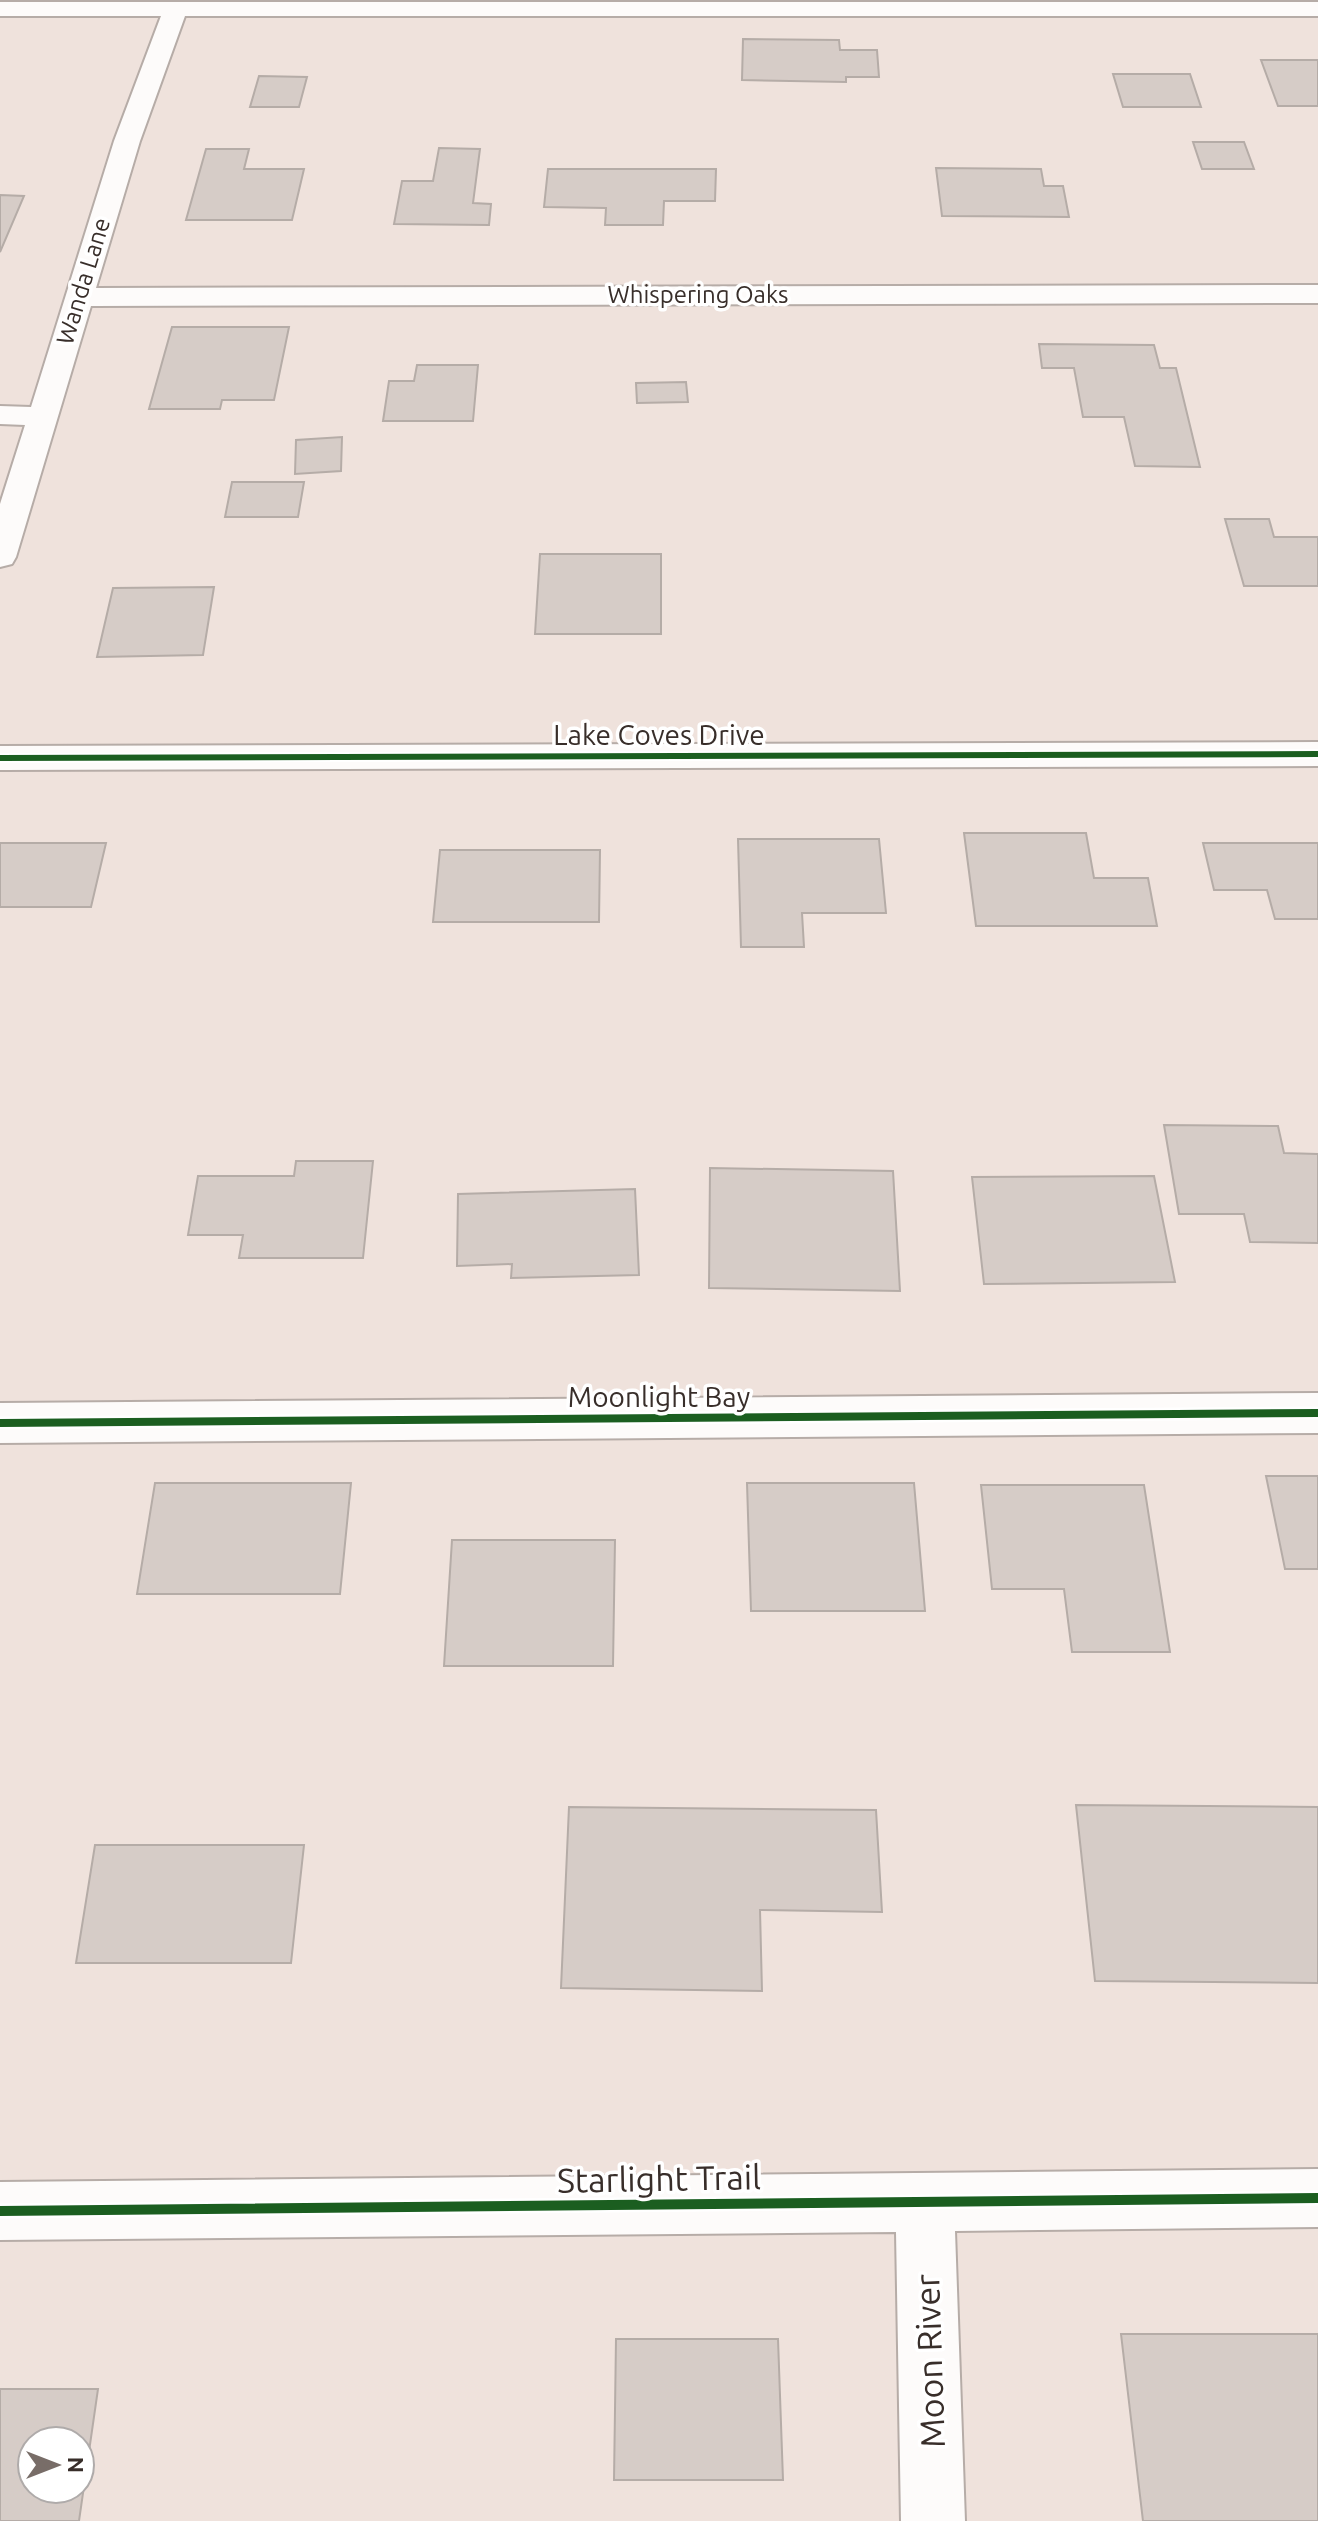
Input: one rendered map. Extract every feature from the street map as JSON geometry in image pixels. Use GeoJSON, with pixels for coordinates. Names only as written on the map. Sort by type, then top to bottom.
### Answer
{"type":"FeatureCollection","features":[{"type":"Feature","properties":{"kind":"street","name":"Wanda Lane"},"geometry":{"type":"LineString","coordinates":[[0,557],[127,141],[176,8]]}},
{"type":"Feature","properties":{"kind":"street"},"geometry":{"type":"LineString","coordinates":[[0,9],[1318,9]]}},
{"type":"Feature","properties":{"kind":"street","name":"Whispering Oaks"},"geometry":{"type":"LineString","coordinates":[[78,297],[1318,294]]}},
{"type":"Feature","properties":{"kind":"street"},"geometry":{"type":"LineString","coordinates":[[0,415],[41,416]]}},
{"type":"Feature","properties":{"kind":"street","name":"Lake Coves Drive"},"geometry":{"type":"LineString","coordinates":[[0,758],[1318,754]]}},
{"type":"Feature","properties":{"kind":"street","name":"Moonlight Bay"},"geometry":{"type":"LineString","coordinates":[[0,1423],[1318,1413]]}},
{"type":"Feature","properties":{"kind":"street","name":"Starlight Trail"},"geometry":{"type":"LineString","coordinates":[[0,2211],[1318,2198]]}},
{"type":"Feature","properties":{"kind":"street","name":"Moon River"},"geometry":{"type":"LineString","coordinates":[[925,2201],[933,2521]]}},
{"type":"Feature","properties":{"kind":"building"},"geometry":{"type":"Polygon","coordinates":[[[743,39],[839,40],[840,50],[877,50],[879,77],[846,77],[846,82],[742,80],[743,39]]]}},
{"type":"Feature","properties":{"kind":"building"},"geometry":{"type":"Polygon","coordinates":[[[1261,60],[1318,60],[1318,106],[1278,106],[1261,60]]]}},
{"type":"Feature","properties":{"kind":"building"},"geometry":{"type":"Polygon","coordinates":[[[1113,74],[1190,74],[1201,107],[1123,107],[1113,74]]]}},
{"type":"Feature","properties":{"kind":"building"},"geometry":{"type":"Polygon","coordinates":[[[259,76],[307,77],[299,107],[250,107],[259,76]]]}},
{"type":"Feature","properties":{"kind":"building"},"geometry":{"type":"Polygon","coordinates":[[[1193,142],[1244,142],[1254,169],[1202,169],[1193,142]]]}},
{"type":"Feature","properties":{"kind":"building"},"geometry":{"type":"Polygon","coordinates":[[[439,148],[480,149],[473,203],[491,204],[489,225],[394,224],[402,181],[433,181],[439,148]]]}},
{"type":"Feature","properties":{"kind":"building"},"geometry":{"type":"Polygon","coordinates":[[[206,149],[249,149],[244,169],[304,169],[292,220],[186,220],[206,149]]]}},
{"type":"Feature","properties":{"kind":"building"},"geometry":{"type":"Polygon","coordinates":[[[936,168],[1041,169],[1044,186],[1063,186],[1069,217],[942,216],[936,168]]]}},
{"type":"Feature","properties":{"kind":"building"},"geometry":{"type":"Polygon","coordinates":[[[548,169],[716,169],[715,201],[664,201],[663,225],[605,225],[606,208],[544,207],[548,169]]]}},
{"type":"Feature","properties":{"kind":"building"},"geometry":{"type":"Polygon","coordinates":[[[0,195],[24,196],[0,252],[0,195]]]}},
{"type":"Feature","properties":{"kind":"building"},"geometry":{"type":"Polygon","coordinates":[[[172,327],[289,327],[274,400],[222,400],[220,409],[149,409],[172,327]]]}},
{"type":"Feature","properties":{"kind":"building"},"geometry":{"type":"Polygon","coordinates":[[[1039,344],[1154,345],[1160,368],[1176,368],[1200,467],[1135,466],[1124,417],[1083,417],[1074,368],[1042,368],[1039,344]]]}},
{"type":"Feature","properties":{"kind":"building"},"geometry":{"type":"Polygon","coordinates":[[[417,365],[478,365],[473,421],[383,421],[389,381],[414,381],[417,365]]]}},
{"type":"Feature","properties":{"kind":"building"},"geometry":{"type":"Polygon","coordinates":[[[686,382],[688,402],[637,403],[636,383],[686,382]]]}},
{"type":"Feature","properties":{"kind":"building"},"geometry":{"type":"Polygon","coordinates":[[[342,437],[341,471],[295,474],[296,440],[342,437]]]}},
{"type":"Feature","properties":{"kind":"building"},"geometry":{"type":"Polygon","coordinates":[[[232,482],[304,482],[298,517],[225,517],[232,482]]]}},
{"type":"Feature","properties":{"kind":"building"},"geometry":{"type":"Polygon","coordinates":[[[1225,519],[1269,519],[1274,537],[1318,537],[1318,586],[1244,586],[1225,519]]]}},
{"type":"Feature","properties":{"kind":"building"},"geometry":{"type":"Polygon","coordinates":[[[540,554],[661,554],[661,634],[535,634],[540,554]]]}},
{"type":"Feature","properties":{"kind":"building"},"geometry":{"type":"Polygon","coordinates":[[[214,587],[203,655],[97,657],[113,588],[214,587]]]}},
{"type":"Feature","properties":{"kind":"building"},"geometry":{"type":"Polygon","coordinates":[[[964,833],[1086,833],[1094,878],[1148,878],[1157,926],[976,926],[964,833]]]}},
{"type":"Feature","properties":{"kind":"building"},"geometry":{"type":"Polygon","coordinates":[[[738,839],[879,839],[886,913],[802,913],[804,947],[741,947],[738,839]]]}},
{"type":"Feature","properties":{"kind":"building"},"geometry":{"type":"Polygon","coordinates":[[[0,843],[106,843],[91,907],[0,907],[0,843]]]}},
{"type":"Feature","properties":{"kind":"building"},"geometry":{"type":"Polygon","coordinates":[[[1203,843],[1318,843],[1318,919],[1275,919],[1267,890],[1214,890],[1203,843]]]}},
{"type":"Feature","properties":{"kind":"building"},"geometry":{"type":"Polygon","coordinates":[[[440,850],[600,850],[599,922],[433,922],[440,850]]]}},
{"type":"Feature","properties":{"kind":"building"},"geometry":{"type":"Polygon","coordinates":[[[1164,1125],[1278,1126],[1284,1153],[1318,1154],[1318,1243],[1250,1242],[1244,1214],[1179,1214],[1164,1125]]]}},
{"type":"Feature","properties":{"kind":"building"},"geometry":{"type":"Polygon","coordinates":[[[296,1161],[373,1161],[363,1258],[239,1258],[243,1235],[188,1235],[198,1176],[294,1176],[296,1161]]]}},
{"type":"Feature","properties":{"kind":"building"},"geometry":{"type":"Polygon","coordinates":[[[710,1168],[893,1171],[900,1291],[709,1288],[710,1168]]]}},
{"type":"Feature","properties":{"kind":"building"},"geometry":{"type":"Polygon","coordinates":[[[1154,1176],[1175,1282],[984,1284],[972,1177],[1154,1176]]]}},
{"type":"Feature","properties":{"kind":"building"},"geometry":{"type":"Polygon","coordinates":[[[635,1189],[639,1275],[511,1278],[512,1264],[457,1266],[458,1194],[635,1189]]]}},
{"type":"Feature","properties":{"kind":"building"},"geometry":{"type":"Polygon","coordinates":[[[1266,1476],[1318,1476],[1318,1569],[1285,1569],[1266,1476]]]}},
{"type":"Feature","properties":{"kind":"building"},"geometry":{"type":"Polygon","coordinates":[[[155,1483],[351,1483],[340,1594],[137,1594],[155,1483]]]}},
{"type":"Feature","properties":{"kind":"building"},"geometry":{"type":"Polygon","coordinates":[[[747,1483],[914,1483],[925,1611],[751,1611],[747,1483]]]}},
{"type":"Feature","properties":{"kind":"building"},"geometry":{"type":"Polygon","coordinates":[[[981,1485],[1144,1485],[1170,1652],[1072,1652],[1064,1589],[992,1589],[981,1485]]]}},
{"type":"Feature","properties":{"kind":"building"},"geometry":{"type":"Polygon","coordinates":[[[452,1540],[615,1540],[613,1666],[444,1666],[452,1540]]]}},
{"type":"Feature","properties":{"kind":"building"},"geometry":{"type":"Polygon","coordinates":[[[1076,1805],[1318,1807],[1318,1983],[1095,1981],[1076,1805]]]}},
{"type":"Feature","properties":{"kind":"building"},"geometry":{"type":"Polygon","coordinates":[[[569,1807],[876,1810],[882,1912],[760,1910],[762,1991],[561,1988],[569,1807]]]}},
{"type":"Feature","properties":{"kind":"building"},"geometry":{"type":"Polygon","coordinates":[[[95,1845],[304,1845],[291,1963],[76,1963],[95,1845]]]}},
{"type":"Feature","properties":{"kind":"building"},"geometry":{"type":"Polygon","coordinates":[[[1121,2334],[1318,2334],[1318,2521],[1143,2521],[1121,2334]]]}},
{"type":"Feature","properties":{"kind":"building"},"geometry":{"type":"Polygon","coordinates":[[[616,2339],[778,2339],[783,2480],[614,2480],[616,2339]]]}},
{"type":"Feature","properties":{"kind":"building"},"geometry":{"type":"Polygon","coordinates":[[[0,2389],[98,2389],[93,2425],[16,2425],[16,2505],[81,2505],[79,2521],[0,2521],[0,2389]]]}},
{"type":"Feature","properties":{"kind":"cycle path"},"geometry":{"type":"LineString","coordinates":[[0,758],[1318,754]]}},
{"type":"Feature","properties":{"kind":"cycle path"},"geometry":{"type":"LineString","coordinates":[[0,1423],[1318,1413]]}},
{"type":"Feature","properties":{"kind":"cycle path"},"geometry":{"type":"LineString","coordinates":[[0,2211],[1318,2198]]}}]}
